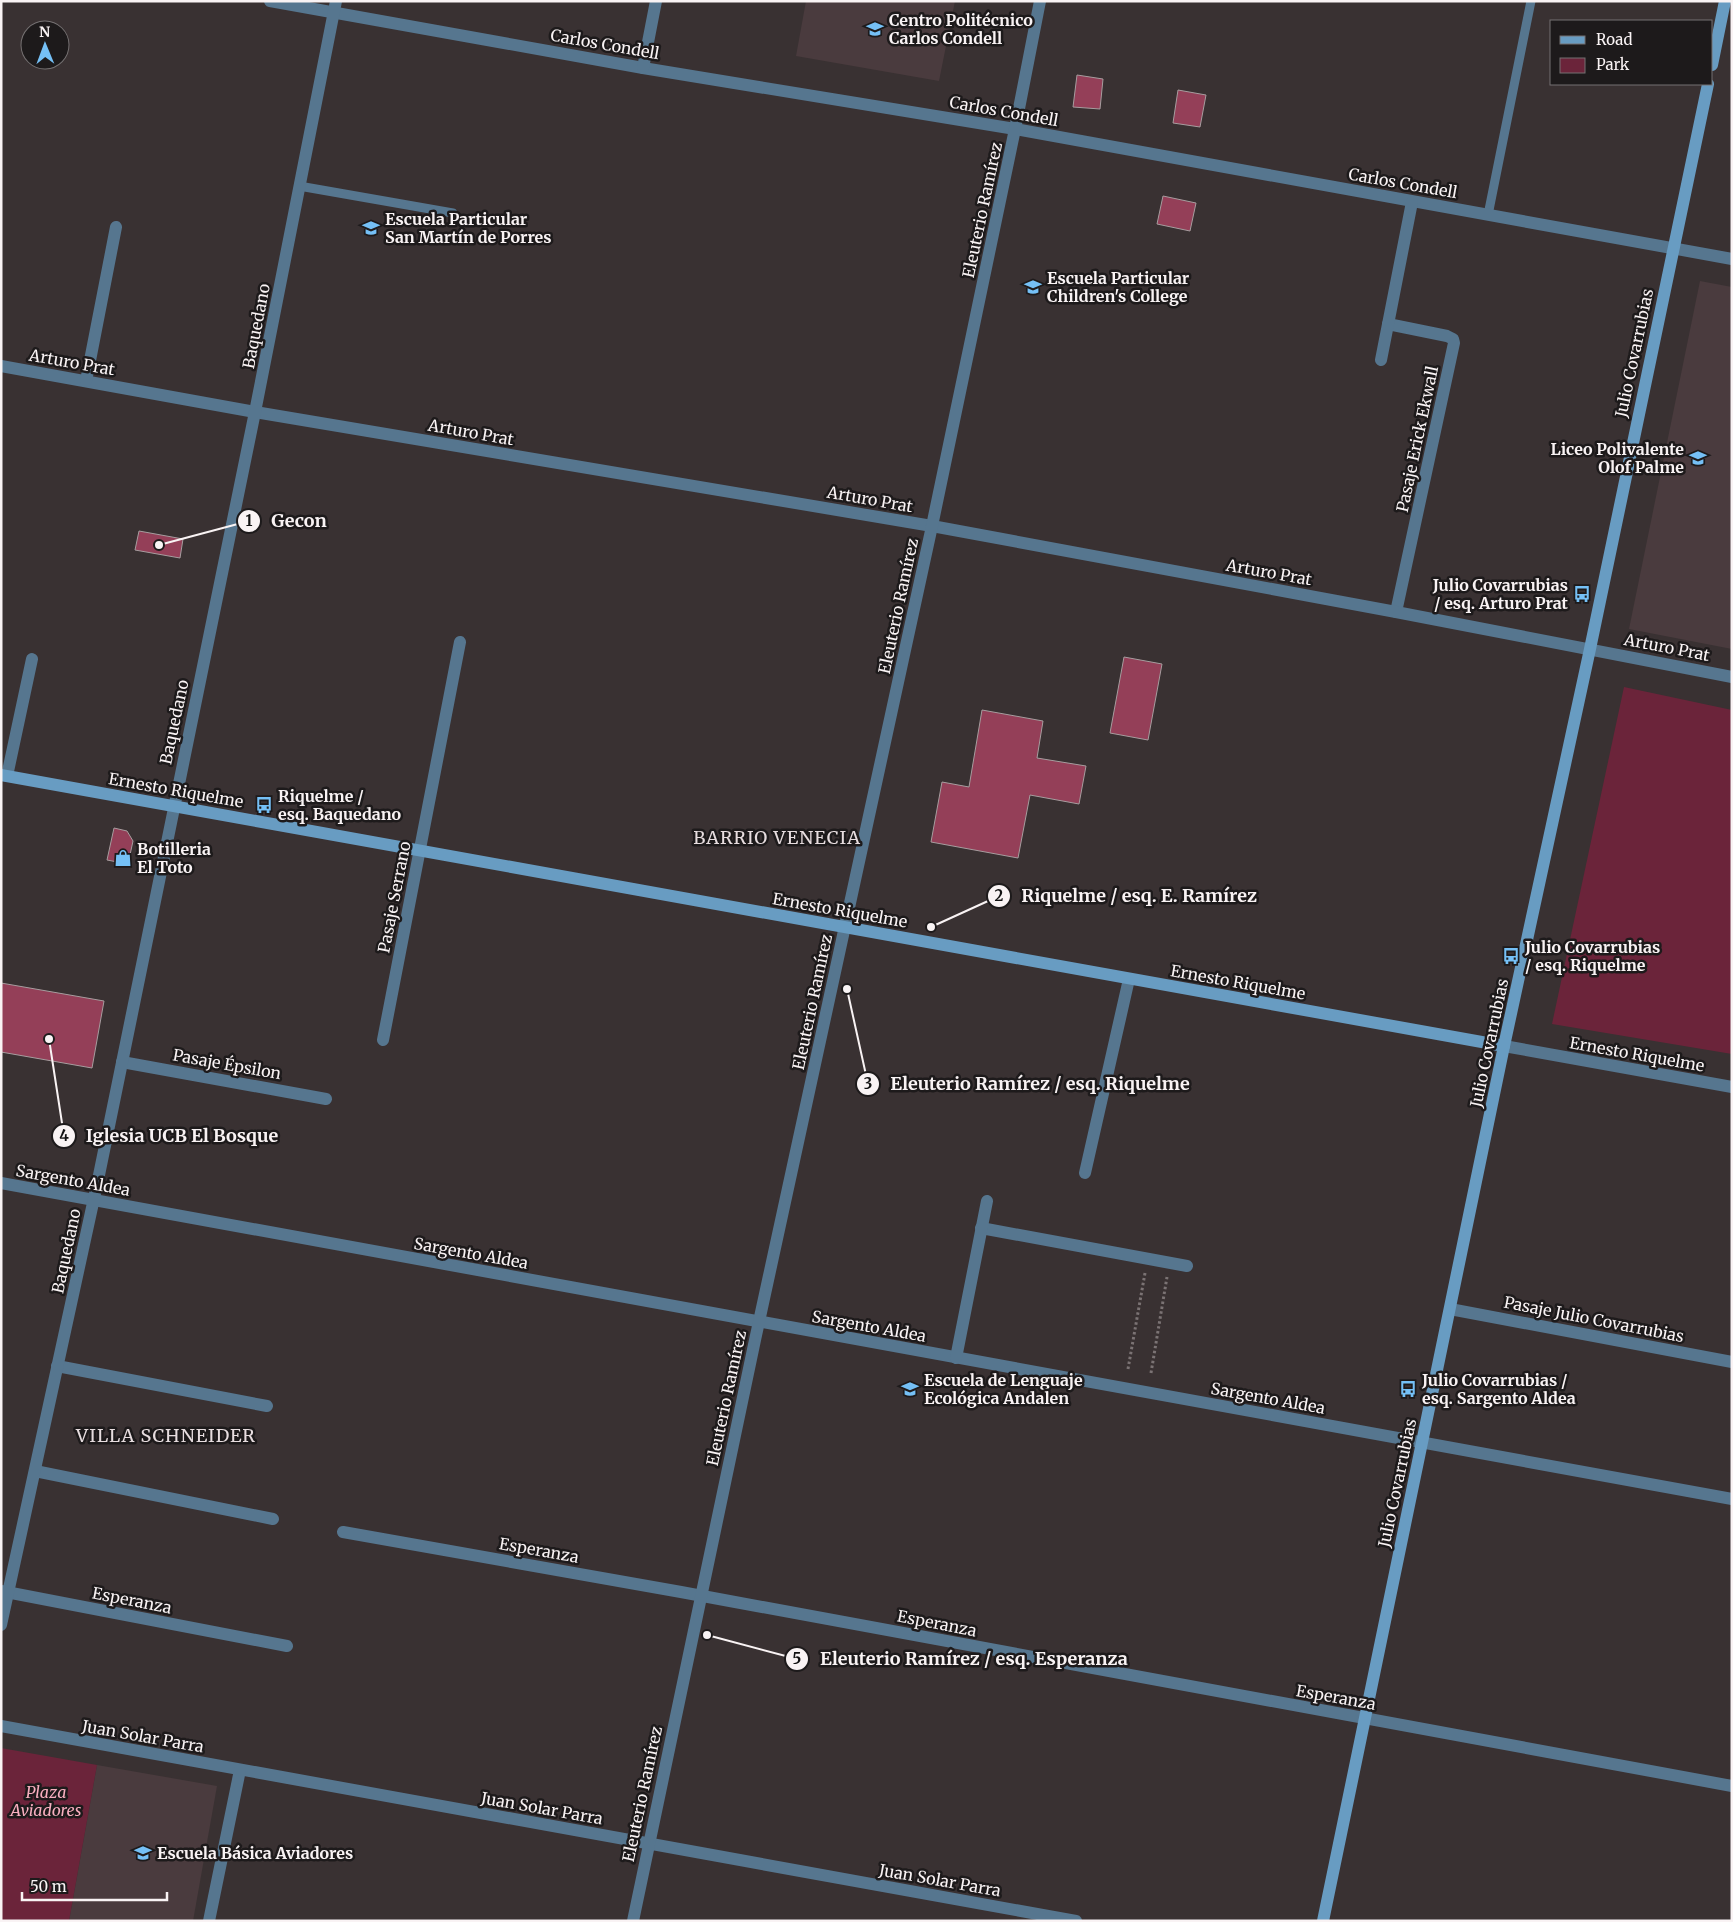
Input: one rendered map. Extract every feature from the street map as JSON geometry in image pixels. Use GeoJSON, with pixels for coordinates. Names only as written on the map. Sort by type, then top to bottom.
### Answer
{"type":"FeatureCollection","features":[{"type":"Feature","properties":{"kind":"street","name":"Carlos Condell"},"geometry":{"type":"LineString","coordinates":[[270,1],[335,7],[643,68],[1015,129],[1732,259]]}},
{"type":"Feature","properties":{"kind":"street"},"geometry":{"type":"LineString","coordinates":[[643,68],[656,1]]}},
{"type":"Feature","properties":{"kind":"street","name":"Eleuterio Ramírez"},"geometry":{"type":"LineString","coordinates":[[632,1921],[700,1596],[932,526],[1040,1]]}},
{"type":"Feature","properties":{"kind":"street"},"geometry":{"type":"LineString","coordinates":[[1713,60],[1725,1]]}},
{"type":"Feature","properties":{"kind":"street","name":"Baquedano"},"geometry":{"type":"LineString","coordinates":[[1,1625],[4,1592],[35,1471],[94,1200],[255,412],[335,7]]}},
{"type":"Feature","properties":{"kind":"street","name":"Julio Covarrubias"},"geometry":{"type":"LineString","coordinates":[[1323,1921],[1504,1046],[1590,649],[1672,248],[1708,85]]}},
{"type":"Feature","properties":{"kind":"street"},"geometry":{"type":"LineString","coordinates":[[1381,360],[1412,202]]}},
{"type":"Feature","properties":{"kind":"street"},"geometry":{"type":"LineString","coordinates":[[86,381],[116,226]]}},
{"type":"Feature","properties":{"kind":"street","name":"Pasaje Erick Ekwall"},"geometry":{"type":"LineString","coordinates":[[1388,324],[1447,336],[1453,339],[1454,343],[1396,612]]}},
{"type":"Feature","properties":{"kind":"street","name":"Arturo Prat"},"geometry":{"type":"LineString","coordinates":[[1,366],[255,412],[932,526],[1396,612],[1732,677]]}},
{"type":"Feature","properties":{"kind":"street","name":"Pasaje Serrano"},"geometry":{"type":"LineString","coordinates":[[383,1040],[460,642]]}},
{"type":"Feature","properties":{"kind":"street"},"geometry":{"type":"LineString","coordinates":[[4,776],[32,659]]}},
{"type":"Feature","properties":{"kind":"street","name":"Ernesto Riquelme"},"geometry":{"type":"LineString","coordinates":[[4,776],[1732,1087]]}},
{"type":"Feature","properties":{"kind":"street"},"geometry":{"type":"LineString","coordinates":[[1085,1174],[1129,978]]}},
{"type":"Feature","properties":{"kind":"street","name":"Pasaje Épsilon"},"geometry":{"type":"LineString","coordinates":[[122,1062],[326,1099]]}},
{"type":"Feature","properties":{"kind":"street","name":"Sargento Aldea"},"geometry":{"type":"LineString","coordinates":[[1,1184],[1732,1499]]}},
{"type":"Feature","properties":{"kind":"street"},"geometry":{"type":"LineString","coordinates":[[956,1358],[987,1202]]}},
{"type":"Feature","properties":{"kind":"street"},"geometry":{"type":"LineString","coordinates":[[982,1228],[1187,1266]]}},
{"type":"Feature","properties":{"kind":"street","name":"Pasaje Julio Covarrubias"},"geometry":{"type":"LineString","coordinates":[[1450,1309],[1732,1362]]}},
{"type":"Feature","properties":{"kind":"street"},"geometry":{"type":"LineString","coordinates":[[57,1366],[267,1406]]}},
{"type":"Feature","properties":{"kind":"street"},"geometry":{"type":"LineString","coordinates":[[35,1471],[273,1519]]}},
{"type":"Feature","properties":{"kind":"street","name":"Esperanza"},"geometry":{"type":"LineString","coordinates":[[343,1532],[1732,1786]]}},
{"type":"Feature","properties":{"kind":"street","name":"Esperanza"},"geometry":{"type":"LineString","coordinates":[[4,1592],[287,1646]]}},
{"type":"Feature","properties":{"kind":"street","name":"Juan Solar Parra"},"geometry":{"type":"LineString","coordinates":[[1,1726],[1071,1920]]}},
{"type":"Feature","properties":{"kind":"street"},"geometry":{"type":"LineString","coordinates":[[210,1921],[240,1770]]}},
{"type":"Feature","properties":{"kind":"lane"},"geometry":{"type":"LineString","coordinates":[[1488,215],[1531,1]]}},
{"type":"Feature","properties":{"kind":"lane"},"geometry":{"type":"LineString","coordinates":[[299,186],[453,213]]}},
{"type":"Feature","properties":{"kind":"path"},"geometry":{"type":"LineString","coordinates":[[1128,1369],[1148,1259]]}},
{"type":"Feature","properties":{"kind":"path"},"geometry":{"type":"LineString","coordinates":[[1151,1373],[1170,1263]]}},
{"type":"Feature","properties":{"kind":"shaded area","name":"Centro Politécnico Carlos Condell"},"geometry":{"type":"Polygon","coordinates":[[[806,1],[955,1],[939,81],[796,56],[806,1]]]}},
{"type":"Feature","properties":{"kind":"shaded area","name":"Liceo Polivalente Olof Palme"},"geometry":{"type":"Polygon","coordinates":[[[1700,281],[1732,287],[1732,649],[1629,629],[1700,281]]]}},
{"type":"Feature","properties":{"kind":"shaded area","name":"Escuela Básica Aviadores"},"geometry":{"type":"Polygon","coordinates":[[[97,1765],[217,1786],[193,1921],[69,1921],[97,1765]]]}},
{"type":"Feature","properties":{"kind":"green space"},"geometry":{"type":"Polygon","coordinates":[[[1624,687],[1732,710],[1732,1054],[1552,1024],[1624,687]]]}},
{"type":"Feature","properties":{"kind":"green space","name":"Plaza Aviadores"},"geometry":{"type":"Polygon","coordinates":[[[1,1748],[97,1765],[69,1921],[1,1921],[1,1748]]]}},
{"type":"Feature","properties":{"kind":"building"},"geometry":{"type":"Polygon","coordinates":[[[1077,75],[1103,79],[1100,109],[1073,107],[1077,75]]]}},
{"type":"Feature","properties":{"kind":"building"},"geometry":{"type":"Polygon","coordinates":[[[1178,90],[1206,95],[1200,127],[1173,123],[1178,90]]]}},
{"type":"Feature","properties":{"kind":"building"},"geometry":{"type":"Polygon","coordinates":[[[1163,196],[1196,203],[1190,231],[1157,224],[1163,196]]]}},
{"type":"Feature","properties":{"kind":"building"},"geometry":{"type":"Polygon","coordinates":[[[139,531],[183,539],[180,558],[135,550],[139,531]]]}},
{"type":"Feature","properties":{"kind":"building"},"geometry":{"type":"Polygon","coordinates":[[[1124,657],[1162,664],[1148,740],[1110,733],[1124,657]]]}},
{"type":"Feature","properties":{"kind":"building"},"geometry":{"type":"Polygon","coordinates":[[[982,710],[1043,721],[1037,758],[1086,766],[1079,804],[1030,795],[1018,858],[931,842],[942,782],[969,787],[982,710]]]}},
{"type":"Feature","properties":{"kind":"building"},"geometry":{"type":"Polygon","coordinates":[[[114,828],[127,831],[133,841],[128,864],[107,860],[114,828]]]}},
{"type":"Feature","properties":{"kind":"building"},"geometry":{"type":"Polygon","coordinates":[[[1,983],[104,1001],[92,1068],[1,1052],[1,983]]]}},
{"type":"Feature","properties":{"kind":"place","name":"Centro Politécnico Carlos Condell"},"geometry":{"type":"Point","coordinates":[875,29]}},
{"type":"Feature","properties":{"kind":"place","name":"Escuela Particular San Martín de Porres"},"geometry":{"type":"Point","coordinates":[371,228]}},
{"type":"Feature","properties":{"kind":"place","name":"Escuela Particular Children's College"},"geometry":{"type":"Point","coordinates":[1033,287]}},
{"type":"Feature","properties":{"kind":"place","name":"Liceo Polivalente Olof Palme"},"geometry":{"type":"Point","coordinates":[1698,458]}},
{"type":"Feature","properties":{"kind":"place","name":"Gecon"},"geometry":{"type":"Point","coordinates":[159,545]}},
{"type":"Feature","properties":{"kind":"place","name":"Julio Covarrubias / esq. Arturo Prat"},"geometry":{"type":"Point","coordinates":[1582,594]}},
{"type":"Feature","properties":{"kind":"place","name":"Riquelme / esq. Baquedano"},"geometry":{"type":"Point","coordinates":[264,805]}},
{"type":"Feature","properties":{"kind":"place","name":"Botilleria El Toto"},"geometry":{"type":"Point","coordinates":[123,858]}},
{"type":"Feature","properties":{"kind":"place","name":"Riquelme / esq. E. Ramírez"},"geometry":{"type":"Point","coordinates":[931,927]}},
{"type":"Feature","properties":{"kind":"place","name":"Julio Covarrubias / esq. Riquelme"},"geometry":{"type":"Point","coordinates":[1511,956]}},
{"type":"Feature","properties":{"kind":"place","name":"Eleuterio Ramírez / esq. Riquelme"},"geometry":{"type":"Point","coordinates":[847,989]}},
{"type":"Feature","properties":{"kind":"place","name":"Iglesia UCB El Bosque"},"geometry":{"type":"Point","coordinates":[49,1039]}},
{"type":"Feature","properties":{"kind":"place","name":"Escuela de Lenguaje Ecológica Andalen"},"geometry":{"type":"Point","coordinates":[910,1389]}},
{"type":"Feature","properties":{"kind":"place","name":"Julio Covarrubias / esq. Sargento Aldea"},"geometry":{"type":"Point","coordinates":[1408,1389]}},
{"type":"Feature","properties":{"kind":"place","name":"Eleuterio Ramírez / esq. Esperanza"},"geometry":{"type":"Point","coordinates":[707,1635]}},
{"type":"Feature","properties":{"kind":"place","name":"Escuela Básica Aviadores"},"geometry":{"type":"Point","coordinates":[143,1853]}},
{"type":"Feature","properties":{"kind":"district","name":"BARRIO VENECIA"},"geometry":{"type":"Point","coordinates":[777,837]}},
{"type":"Feature","properties":{"kind":"district","name":"VILLA SCHNEIDER"},"geometry":{"type":"Point","coordinates":[166,1435]}}]}
